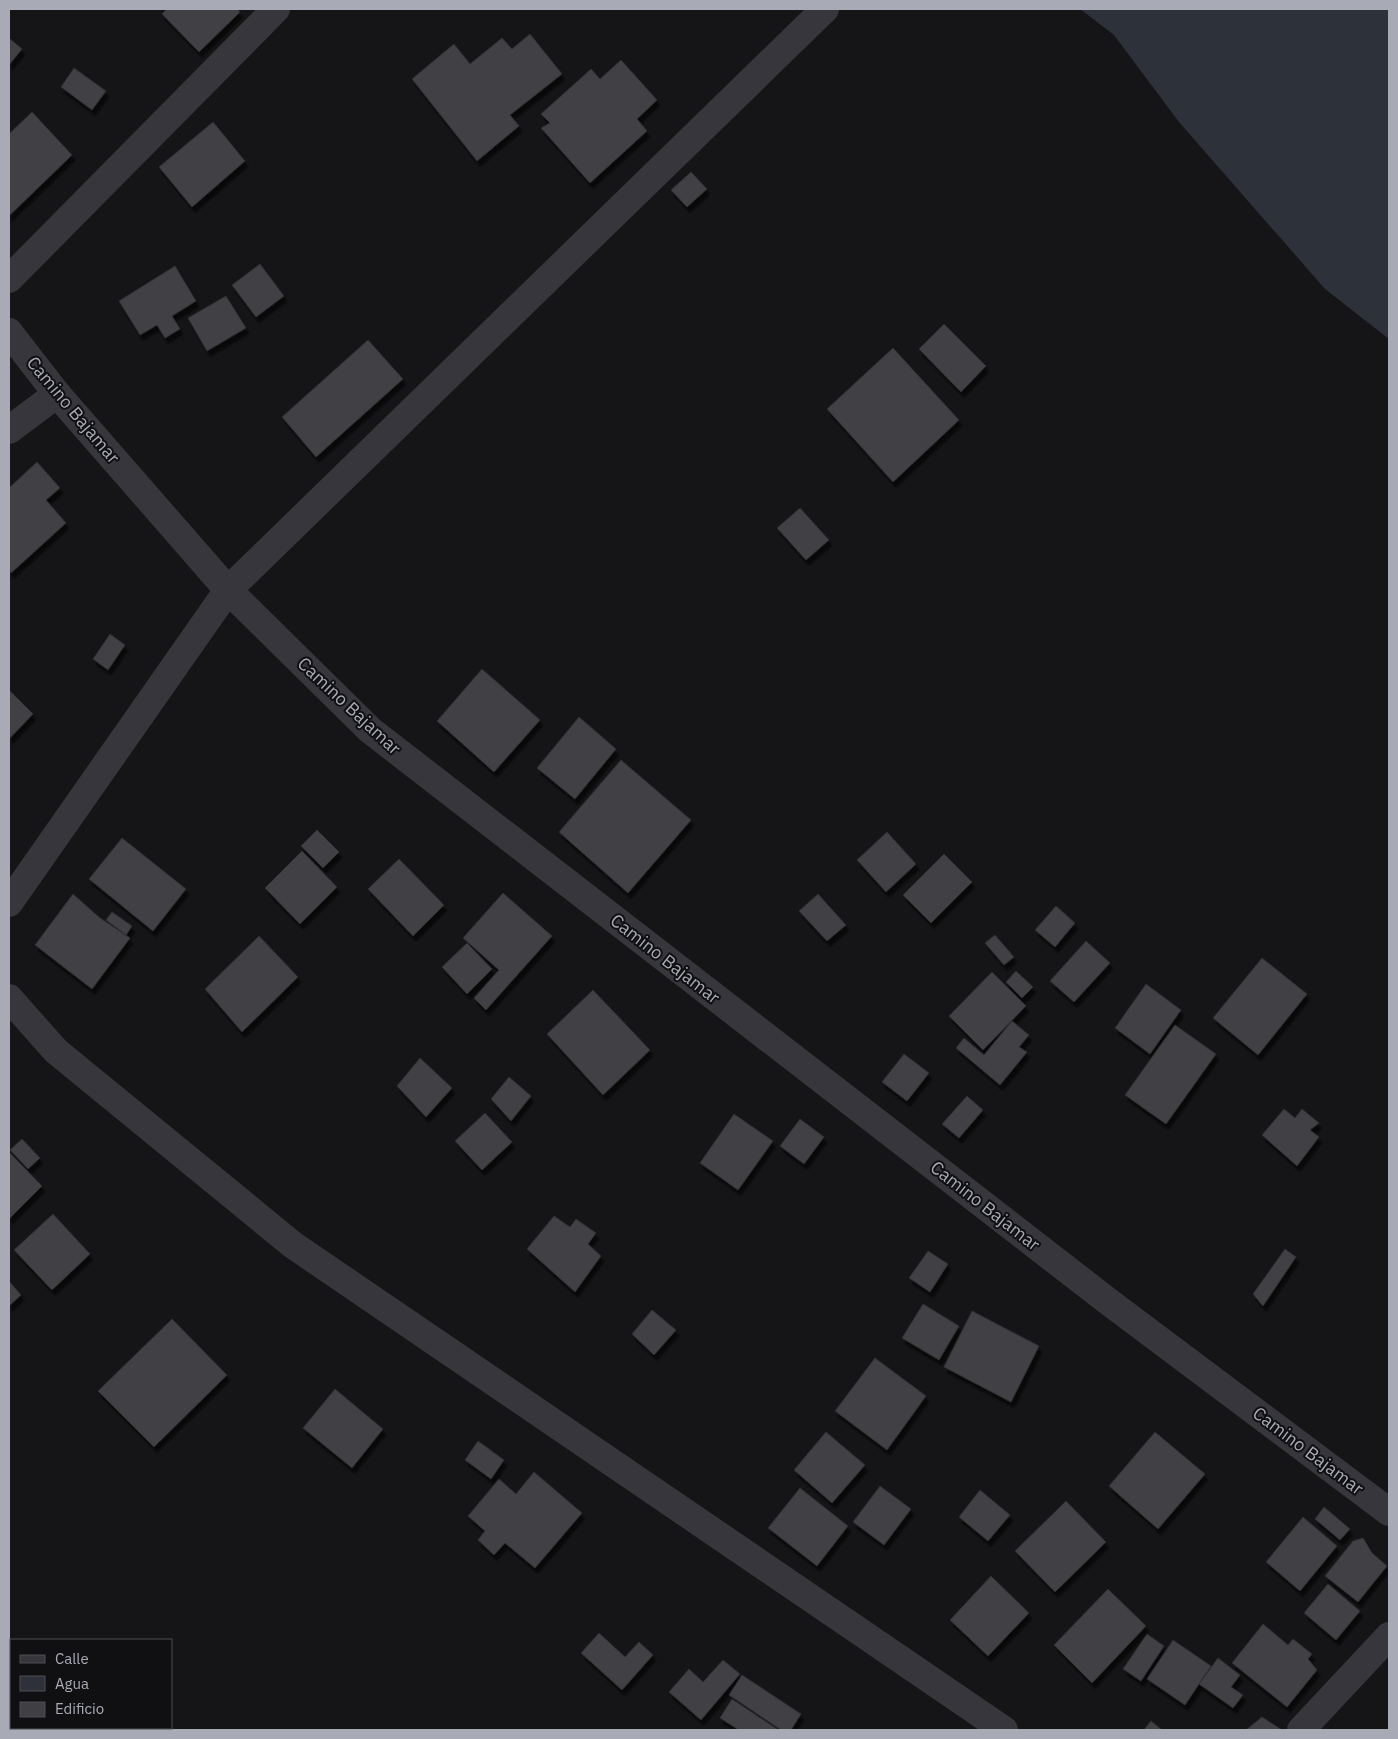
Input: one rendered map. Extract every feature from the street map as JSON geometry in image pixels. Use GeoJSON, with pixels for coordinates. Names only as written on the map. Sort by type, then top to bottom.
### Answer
{"type":"FeatureCollection","features":[{"type":"Feature","properties":{"kind":"street"},"geometry":{"type":"LineString","coordinates":[[9,278],[276,9]]}},
{"type":"Feature","properties":{"kind":"street"},"geometry":{"type":"LineString","coordinates":[[9,903],[228,590],[825,9]]}},
{"type":"Feature","properties":{"kind":"street","name":"Camino Bajamar"},"geometry":{"type":"LineString","coordinates":[[9,332],[57,394],[228,590],[370,730],[1108,1302],[1389,1512]]}},
{"type":"Feature","properties":{"kind":"street"},"geometry":{"type":"LineString","coordinates":[[9,430],[57,394]]}},
{"type":"Feature","properties":{"kind":"street"},"geometry":{"type":"LineString","coordinates":[[9,998],[56,1051],[292,1245],[1004,1730]]}},
{"type":"Feature","properties":{"kind":"street"},"geometry":{"type":"LineString","coordinates":[[1301,1730],[1389,1636]]}},
{"type":"Feature","properties":{"kind":"water"},"geometry":{"type":"Polygon","coordinates":[[[1080,9],[1389,9],[1389,339],[1325,289],[1179,122],[1114,35],[1080,9]]]}},
{"type":"Feature","properties":{"kind":"building"},"geometry":{"type":"Polygon","coordinates":[[[167,9],[237,9],[240,12],[199,52],[162,14],[167,9]]]}},
{"type":"Feature","properties":{"kind":"building"},"geometry":{"type":"Polygon","coordinates":[[[530,34],[562,74],[510,115],[519,126],[477,161],[412,79],[454,44],[470,64],[502,38],[512,49],[530,34]]]}},
{"type":"Feature","properties":{"kind":"building"},"geometry":{"type":"Polygon","coordinates":[[[9,38],[22,49],[9,65],[9,38]]]}},
{"type":"Feature","properties":{"kind":"building"},"geometry":{"type":"Polygon","coordinates":[[[621,60],[657,100],[637,119],[647,131],[590,183],[541,128],[550,123],[541,114],[591,69],[600,79],[621,60]]]}},
{"type":"Feature","properties":{"kind":"building"},"geometry":{"type":"Polygon","coordinates":[[[74,68],[106,91],[92,110],[61,87],[74,68]]]}},
{"type":"Feature","properties":{"kind":"building"},"geometry":{"type":"Polygon","coordinates":[[[32,112],[72,155],[9,216],[9,134],[32,112]]]}},
{"type":"Feature","properties":{"kind":"building"},"geometry":{"type":"Polygon","coordinates":[[[213,122],[245,161],[192,207],[159,167],[213,122]]]}},
{"type":"Feature","properties":{"kind":"building"},"geometry":{"type":"Polygon","coordinates":[[[691,172],[707,189],[687,207],[671,190],[691,172]]]}},
{"type":"Feature","properties":{"kind":"building"},"geometry":{"type":"Polygon","coordinates":[[[260,264],[284,296],[256,317],[232,285],[260,264]]]}},
{"type":"Feature","properties":{"kind":"building"},"geometry":{"type":"Polygon","coordinates":[[[175,266],[196,301],[172,316],[180,329],[165,338],[157,325],[140,335],[119,301],[175,266]]]}},
{"type":"Feature","properties":{"kind":"building"},"geometry":{"type":"Polygon","coordinates":[[[226,296],[246,328],[207,351],[188,318],[226,296]]]}},
{"type":"Feature","properties":{"kind":"building"},"geometry":{"type":"Polygon","coordinates":[[[944,324],[986,366],[961,392],[919,349],[944,324]]]}},
{"type":"Feature","properties":{"kind":"building"},"geometry":{"type":"Polygon","coordinates":[[[368,340],[403,379],[316,457],[282,417],[368,340]]]}},
{"type":"Feature","properties":{"kind":"building"},"geometry":{"type":"Polygon","coordinates":[[[893,348],[959,420],[893,482],[827,409],[893,348]]]}},
{"type":"Feature","properties":{"kind":"building"},"geometry":{"type":"Polygon","coordinates":[[[37,462],[60,488],[46,500],[66,523],[11,573],[9,570],[9,488],[37,462]]]}},
{"type":"Feature","properties":{"kind":"building"},"geometry":{"type":"Polygon","coordinates":[[[800,508],[829,540],[806,560],[777,528],[800,508]]]}},
{"type":"Feature","properties":{"kind":"building"},"geometry":{"type":"Polygon","coordinates":[[[110,634],[125,645],[108,670],[93,659],[110,634]]]}},
{"type":"Feature","properties":{"kind":"building"},"geometry":{"type":"Polygon","coordinates":[[[482,669],[540,720],[494,772],[437,721],[482,669]]]}},
{"type":"Feature","properties":{"kind":"building"},"geometry":{"type":"Polygon","coordinates":[[[9,690],[33,714],[9,739],[9,690]]]}},
{"type":"Feature","properties":{"kind":"building"},"geometry":{"type":"Polygon","coordinates":[[[579,717],[616,749],[575,799],[537,768],[579,717]]]}},
{"type":"Feature","properties":{"kind":"building"},"geometry":{"type":"Polygon","coordinates":[[[621,760],[691,820],[628,893],[559,832],[621,760]]]}},
{"type":"Feature","properties":{"kind":"building"},"geometry":{"type":"Polygon","coordinates":[[[317,830],[339,852],[323,868],[301,846],[317,830]]]}},
{"type":"Feature","properties":{"kind":"building"},"geometry":{"type":"Polygon","coordinates":[[[887,832],[916,864],[886,892],[857,860],[887,832]]]}},
{"type":"Feature","properties":{"kind":"building"},"geometry":{"type":"Polygon","coordinates":[[[122,838],[186,889],[153,931],[89,879],[122,838]]]}},
{"type":"Feature","properties":{"kind":"building"},"geometry":{"type":"Polygon","coordinates":[[[302,851],[337,887],[300,924],[265,888],[302,851]]]}},
{"type":"Feature","properties":{"kind":"building"},"geometry":{"type":"Polygon","coordinates":[[[944,854],[972,882],[931,923],[903,895],[944,854]]]}},
{"type":"Feature","properties":{"kind":"building"},"geometry":{"type":"Polygon","coordinates":[[[399,859],[444,905],[413,936],[368,889],[399,859]]]}},
{"type":"Feature","properties":{"kind":"building"},"geometry":{"type":"Polygon","coordinates":[[[503,893],[552,936],[486,1010],[474,998],[499,970],[463,938],[503,893]]]}},
{"type":"Feature","properties":{"kind":"building"},"geometry":{"type":"Polygon","coordinates":[[[73,894],[100,918],[130,938],[92,989],[35,945],[73,894]]]}},
{"type":"Feature","properties":{"kind":"building"},"geometry":{"type":"Polygon","coordinates":[[[818,894],[846,925],[827,941],[799,911],[818,894]]]}},
{"type":"Feature","properties":{"kind":"building"},"geometry":{"type":"Polygon","coordinates":[[[1056,906],[1075,923],[1055,947],[1035,930],[1056,906]]]}},
{"type":"Feature","properties":{"kind":"building"},"geometry":{"type":"Polygon","coordinates":[[[112,912],[132,926],[126,935],[106,920],[112,912]]]}},
{"type":"Feature","properties":{"kind":"building"},"geometry":{"type":"Polygon","coordinates":[[[995,935],[1014,957],[1004,965],[985,943],[995,935]]]}},
{"type":"Feature","properties":{"kind":"building"},"geometry":{"type":"Polygon","coordinates":[[[259,936],[298,977],[242,1032],[205,989],[259,936]]]}},
{"type":"Feature","properties":{"kind":"building"},"geometry":{"type":"Polygon","coordinates":[[[1086,941],[1110,963],[1074,1002],[1050,981],[1086,941]]]}},
{"type":"Feature","properties":{"kind":"building"},"geometry":{"type":"Polygon","coordinates":[[[467,943],[492,969],[467,994],[442,967],[467,943]]]}},
{"type":"Feature","properties":{"kind":"building"},"geometry":{"type":"Polygon","coordinates":[[[1262,958],[1307,994],[1258,1055],[1213,1018],[1262,958]]]}},
{"type":"Feature","properties":{"kind":"building"},"geometry":{"type":"Polygon","coordinates":[[[1016,971],[1033,987],[1022,998],[1006,982],[1016,971]]]}},
{"type":"Feature","properties":{"kind":"building"},"geometry":{"type":"Polygon","coordinates":[[[992,972],[1026,1006],[983,1050],[949,1016],[992,972]]]}},
{"type":"Feature","properties":{"kind":"building"},"geometry":{"type":"Polygon","coordinates":[[[1146,984],[1181,1010],[1150,1054],[1115,1028],[1146,984]]]}},
{"type":"Feature","properties":{"kind":"building"},"geometry":{"type":"Polygon","coordinates":[[[593,990],[650,1050],[603,1095],[547,1034],[593,990]]]}},
{"type":"Feature","properties":{"kind":"building"},"geometry":{"type":"Polygon","coordinates":[[[1012,1021],[1029,1035],[1019,1047],[1027,1052],[1000,1085],[956,1048],[964,1038],[984,1055],[1012,1021]]]}},
{"type":"Feature","properties":{"kind":"building"},"geometry":{"type":"Polygon","coordinates":[[[1175,1025],[1216,1054],[1166,1124],[1125,1095],[1175,1025]]]}},
{"type":"Feature","properties":{"kind":"building"},"geometry":{"type":"Polygon","coordinates":[[[904,1054],[929,1073],[907,1101],[882,1082],[904,1054]]]}},
{"type":"Feature","properties":{"kind":"building"},"geometry":{"type":"Polygon","coordinates":[[[420,1058],[452,1088],[426,1117],[397,1086],[420,1058]]]}},
{"type":"Feature","properties":{"kind":"building"},"geometry":{"type":"Polygon","coordinates":[[[509,1077],[531,1096],[511,1121],[491,1099],[509,1077]]]}},
{"type":"Feature","properties":{"kind":"building"},"geometry":{"type":"Polygon","coordinates":[[[967,1096],[983,1110],[959,1138],[942,1124],[967,1096]]]}},
{"type":"Feature","properties":{"kind":"building"},"geometry":{"type":"Polygon","coordinates":[[[1284,1109],[1295,1118],[1302,1109],[1319,1123],[1310,1130],[1319,1137],[1297,1166],[1262,1135],[1284,1109]]]}},
{"type":"Feature","properties":{"kind":"building"},"geometry":{"type":"Polygon","coordinates":[[[485,1113],[512,1142],[482,1170],[455,1141],[485,1113]]]}},
{"type":"Feature","properties":{"kind":"building"},"geometry":{"type":"Polygon","coordinates":[[[734,1114],[773,1141],[738,1190],[700,1163],[734,1114]]]}},
{"type":"Feature","properties":{"kind":"building"},"geometry":{"type":"Polygon","coordinates":[[[800,1119],[824,1137],[804,1164],[780,1146],[800,1119]]]}},
{"type":"Feature","properties":{"kind":"building"},"geometry":{"type":"Polygon","coordinates":[[[22,1139],[40,1158],[28,1169],[10,1150],[22,1139]]]}},
{"type":"Feature","properties":{"kind":"building"},"geometry":{"type":"Polygon","coordinates":[[[9,1152],[42,1186],[9,1219],[9,1152]]]}},
{"type":"Feature","properties":{"kind":"building"},"geometry":{"type":"Polygon","coordinates":[[[53,1214],[90,1254],[52,1290],[14,1250],[53,1214]]]}},
{"type":"Feature","properties":{"kind":"building"},"geometry":{"type":"Polygon","coordinates":[[[554,1216],[570,1227],[576,1219],[596,1233],[588,1244],[601,1256],[575,1292],[527,1249],[554,1216]]]}},
{"type":"Feature","properties":{"kind":"building"},"geometry":{"type":"Polygon","coordinates":[[[1285,1249],[1296,1257],[1263,1306],[1253,1294],[1285,1249]]]}},
{"type":"Feature","properties":{"kind":"building"},"geometry":{"type":"Polygon","coordinates":[[[928,1251],[948,1264],[930,1292],[909,1278],[928,1251]]]}},
{"type":"Feature","properties":{"kind":"building"},"geometry":{"type":"Polygon","coordinates":[[[9,1281],[21,1295],[9,1306],[9,1281]]]}},
{"type":"Feature","properties":{"kind":"building"},"geometry":{"type":"Polygon","coordinates":[[[923,1304],[959,1326],[939,1360],[902,1338],[923,1304]]]}},
{"type":"Feature","properties":{"kind":"building"},"geometry":{"type":"Polygon","coordinates":[[[652,1310],[676,1330],[654,1355],[632,1334],[652,1310]]]}},
{"type":"Feature","properties":{"kind":"building"},"geometry":{"type":"Polygon","coordinates":[[[972,1311],[1039,1346],[1011,1402],[944,1367],[972,1311]]]}},
{"type":"Feature","properties":{"kind":"building"},"geometry":{"type":"Polygon","coordinates":[[[172,1319],[227,1375],[154,1447],[98,1391],[172,1319]]]}},
{"type":"Feature","properties":{"kind":"building"},"geometry":{"type":"Polygon","coordinates":[[[875,1358],[926,1396],[887,1450],[835,1411],[875,1358]]]}},
{"type":"Feature","properties":{"kind":"building"},"geometry":{"type":"Polygon","coordinates":[[[335,1389],[383,1429],[352,1468],[303,1428],[335,1389]]]}},
{"type":"Feature","properties":{"kind":"building"},"geometry":{"type":"Polygon","coordinates":[[[826,1432],[865,1465],[832,1503],[794,1470],[826,1432]]]}},
{"type":"Feature","properties":{"kind":"building"},"geometry":{"type":"Polygon","coordinates":[[[1155,1432],[1205,1474],[1158,1529],[1109,1486],[1155,1432]]]}},
{"type":"Feature","properties":{"kind":"building"},"geometry":{"type":"Polygon","coordinates":[[[478,1441],[504,1460],[491,1479],[465,1460],[478,1441]]]}},
{"type":"Feature","properties":{"kind":"building"},"geometry":{"type":"Polygon","coordinates":[[[534,1472],[582,1513],[535,1568],[505,1543],[494,1555],[478,1540],[485,1531],[468,1516],[499,1479],[516,1494],[534,1472]]]}},
{"type":"Feature","properties":{"kind":"building"},"geometry":{"type":"Polygon","coordinates":[[[880,1486],[911,1509],[884,1545],[853,1522],[880,1486]]]}},
{"type":"Feature","properties":{"kind":"building"},"geometry":{"type":"Polygon","coordinates":[[[800,1488],[848,1526],[817,1566],[768,1528],[800,1488]]]}},
{"type":"Feature","properties":{"kind":"building"},"geometry":{"type":"Polygon","coordinates":[[[980,1490],[1010,1515],[988,1541],[959,1517],[980,1490]]]}},
{"type":"Feature","properties":{"kind":"building"},"geometry":{"type":"Polygon","coordinates":[[[1066,1501],[1106,1542],[1055,1592],[1015,1551],[1066,1501]]]}},
{"type":"Feature","properties":{"kind":"building"},"geometry":{"type":"Polygon","coordinates":[[[1324,1507],[1350,1529],[1340,1540],[1315,1519],[1324,1507]]]}},
{"type":"Feature","properties":{"kind":"building"},"geometry":{"type":"Polygon","coordinates":[[[1303,1517],[1337,1546],[1300,1591],[1266,1562],[1303,1517]]]}},
{"type":"Feature","properties":{"kind":"building"},"geometry":{"type":"Polygon","coordinates":[[[1363,1538],[1372,1553],[1387,1566],[1358,1602],[1325,1576],[1353,1541],[1363,1538]]]}},
{"type":"Feature","properties":{"kind":"building"},"geometry":{"type":"Polygon","coordinates":[[[991,1576],[1029,1613],[988,1656],[950,1620],[991,1576]]]}},
{"type":"Feature","properties":{"kind":"building"},"geometry":{"type":"Polygon","coordinates":[[[1328,1584],[1360,1611],[1336,1640],[1304,1613],[1328,1584]]]}},
{"type":"Feature","properties":{"kind":"building"},"geometry":{"type":"Polygon","coordinates":[[[1108,1589],[1146,1626],[1092,1683],[1054,1645],[1108,1589]]]}},
{"type":"Feature","properties":{"kind":"building"},"geometry":{"type":"Polygon","coordinates":[[[1263,1624],[1288,1645],[1293,1639],[1312,1654],[1308,1659],[1317,1670],[1287,1707],[1232,1663],[1263,1624]]]}},
{"type":"Feature","properties":{"kind":"building"},"geometry":{"type":"Polygon","coordinates":[[[599,1633],[625,1657],[639,1642],[653,1655],[622,1690],[581,1653],[599,1633]]]}},
{"type":"Feature","properties":{"kind":"building"},"geometry":{"type":"Polygon","coordinates":[[[1147,1634],[1164,1646],[1141,1681],[1123,1669],[1147,1634]]]}},
{"type":"Feature","properties":{"kind":"building"},"geometry":{"type":"Polygon","coordinates":[[[1173,1640],[1211,1666],[1185,1705],[1147,1679],[1173,1640]]]}},
{"type":"Feature","properties":{"kind":"building"},"geometry":{"type":"Polygon","coordinates":[[[1218,1658],[1240,1675],[1231,1687],[1243,1695],[1233,1708],[1199,1684],[1218,1658]]]}},
{"type":"Feature","properties":{"kind":"building"},"geometry":{"type":"Polygon","coordinates":[[[723,1660],[740,1674],[701,1720],[669,1692],[689,1669],[703,1682],[723,1660]]]}},
{"type":"Feature","properties":{"kind":"building"},"geometry":{"type":"Polygon","coordinates":[[[742,1675],[801,1714],[791,1730],[781,1730],[729,1695],[742,1675]]]}},
{"type":"Feature","properties":{"kind":"building"},"geometry":{"type":"Polygon","coordinates":[[[732,1699],[777,1729],[739,1730],[720,1718],[732,1699]]]}},
{"type":"Feature","properties":{"kind":"building"},"geometry":{"type":"Polygon","coordinates":[[[1262,1717],[1282,1730],[1246,1730],[1262,1717]]]}},
{"type":"Feature","properties":{"kind":"building"},"geometry":{"type":"Polygon","coordinates":[[[1151,1721],[1162,1730],[1144,1730],[1151,1721]]]}}]}
